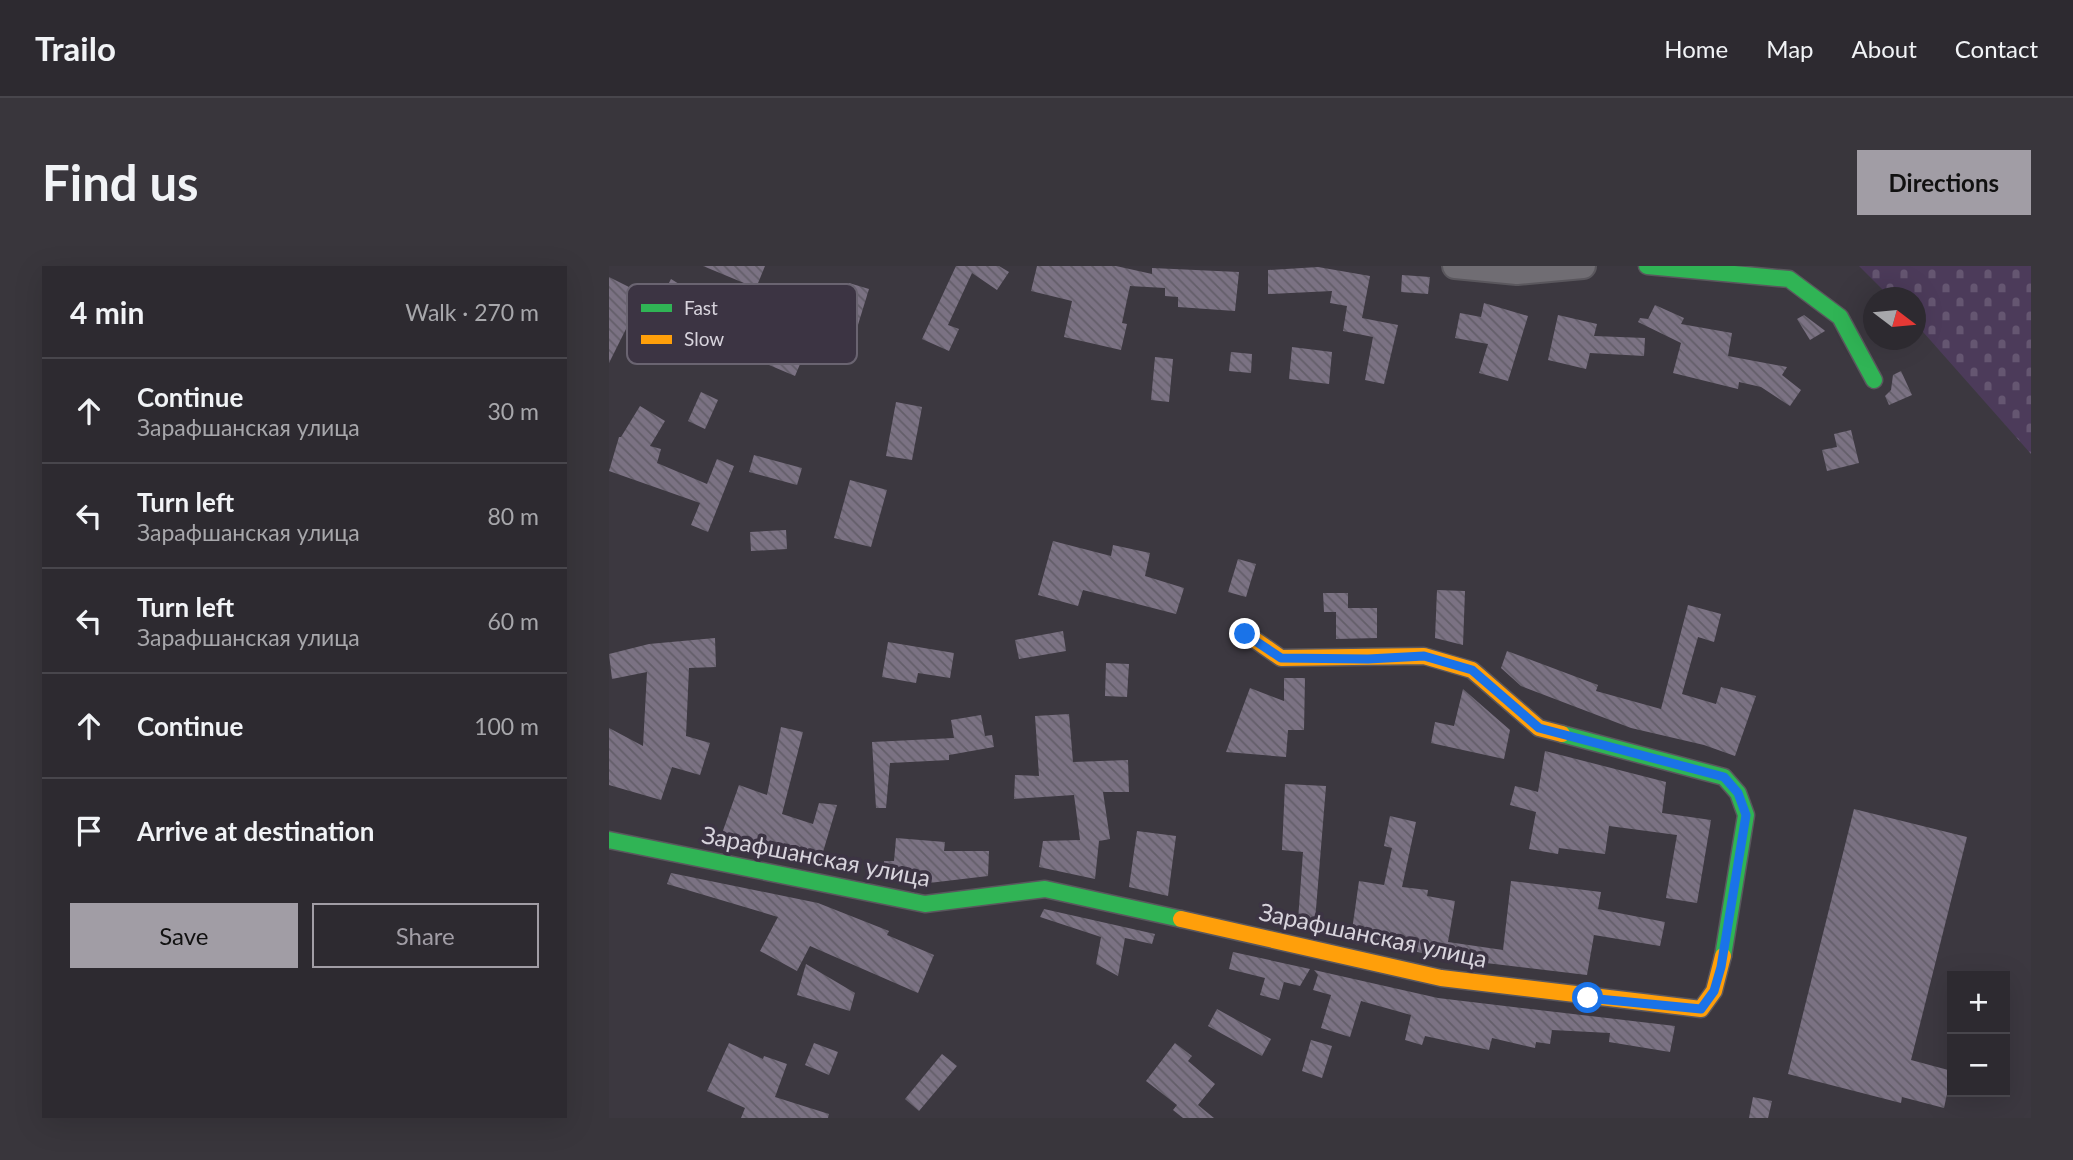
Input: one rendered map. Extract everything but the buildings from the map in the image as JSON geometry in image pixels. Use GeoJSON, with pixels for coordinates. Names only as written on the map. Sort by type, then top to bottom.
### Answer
{"type":"FeatureCollection","features":[{"type":"Feature","properties":{"kind":"street"},"geometry":{"type":"LineString","coordinates":[[1455,266],[1517,272],[1583,266]]}},
{"type":"Feature","properties":{"kind":"street"},"geometry":{"type":"LineString","coordinates":[[1647,266],[1789,279],[1840,317],[1874,380]]}},
{"type":"Feature","properties":{"kind":"street","name":"Зарафшанская улица"},"geometry":{"type":"LineString","coordinates":[[609,840],[925,904],[1045,888],[1441,978],[1701,1009],[1714,991],[1721,967],[1746,815],[1738,793],[1724,777],[1539,728],[1472,670],[1424,656],[1355,660],[1281,658],[1245,634]]}},
{"type":"Feature","properties":{"kind":"green space"},"geometry":{"type":"Polygon","coordinates":[[[1859,266],[2031,266],[2031,454],[1926,335],[1926,287],[1880,287],[1859,266]]]}},
{"type":"Feature","properties":{"kind":"traffic: fast"},"geometry":{"type":"LineString","coordinates":[[1647,266],[1789,279],[1840,317],[1874,380]]}},
{"type":"Feature","properties":{"kind":"traffic: fast"},"geometry":{"type":"LineString","coordinates":[[1562,734],[1724,777],[1738,793],[1746,815],[1723,956]]}},
{"type":"Feature","properties":{"kind":"traffic: fast"},"geometry":{"type":"LineString","coordinates":[[609,840],[925,904],[1045,889],[1181,919]]}},
{"type":"Feature","properties":{"kind":"traffic: slow"},"geometry":{"type":"LineString","coordinates":[[1245,633],[1281,658],[1424,656],[1472,670],[1539,728],[1562,734]]}},
{"type":"Feature","properties":{"kind":"traffic: slow"},"geometry":{"type":"LineString","coordinates":[[1181,919],[1441,978],[1701,1009],[1714,991],[1723,956]]}},
{"type":"Feature","properties":{"kind":"route"},"geometry":{"type":"LineString","coordinates":[[1245,634],[1281,658],[1315,660],[1424,656],[1472,670],[1539,728],[1724,777],[1738,793],[1746,815],[1721,967],[1714,991],[1701,1009],[1588,998]]}}]}
